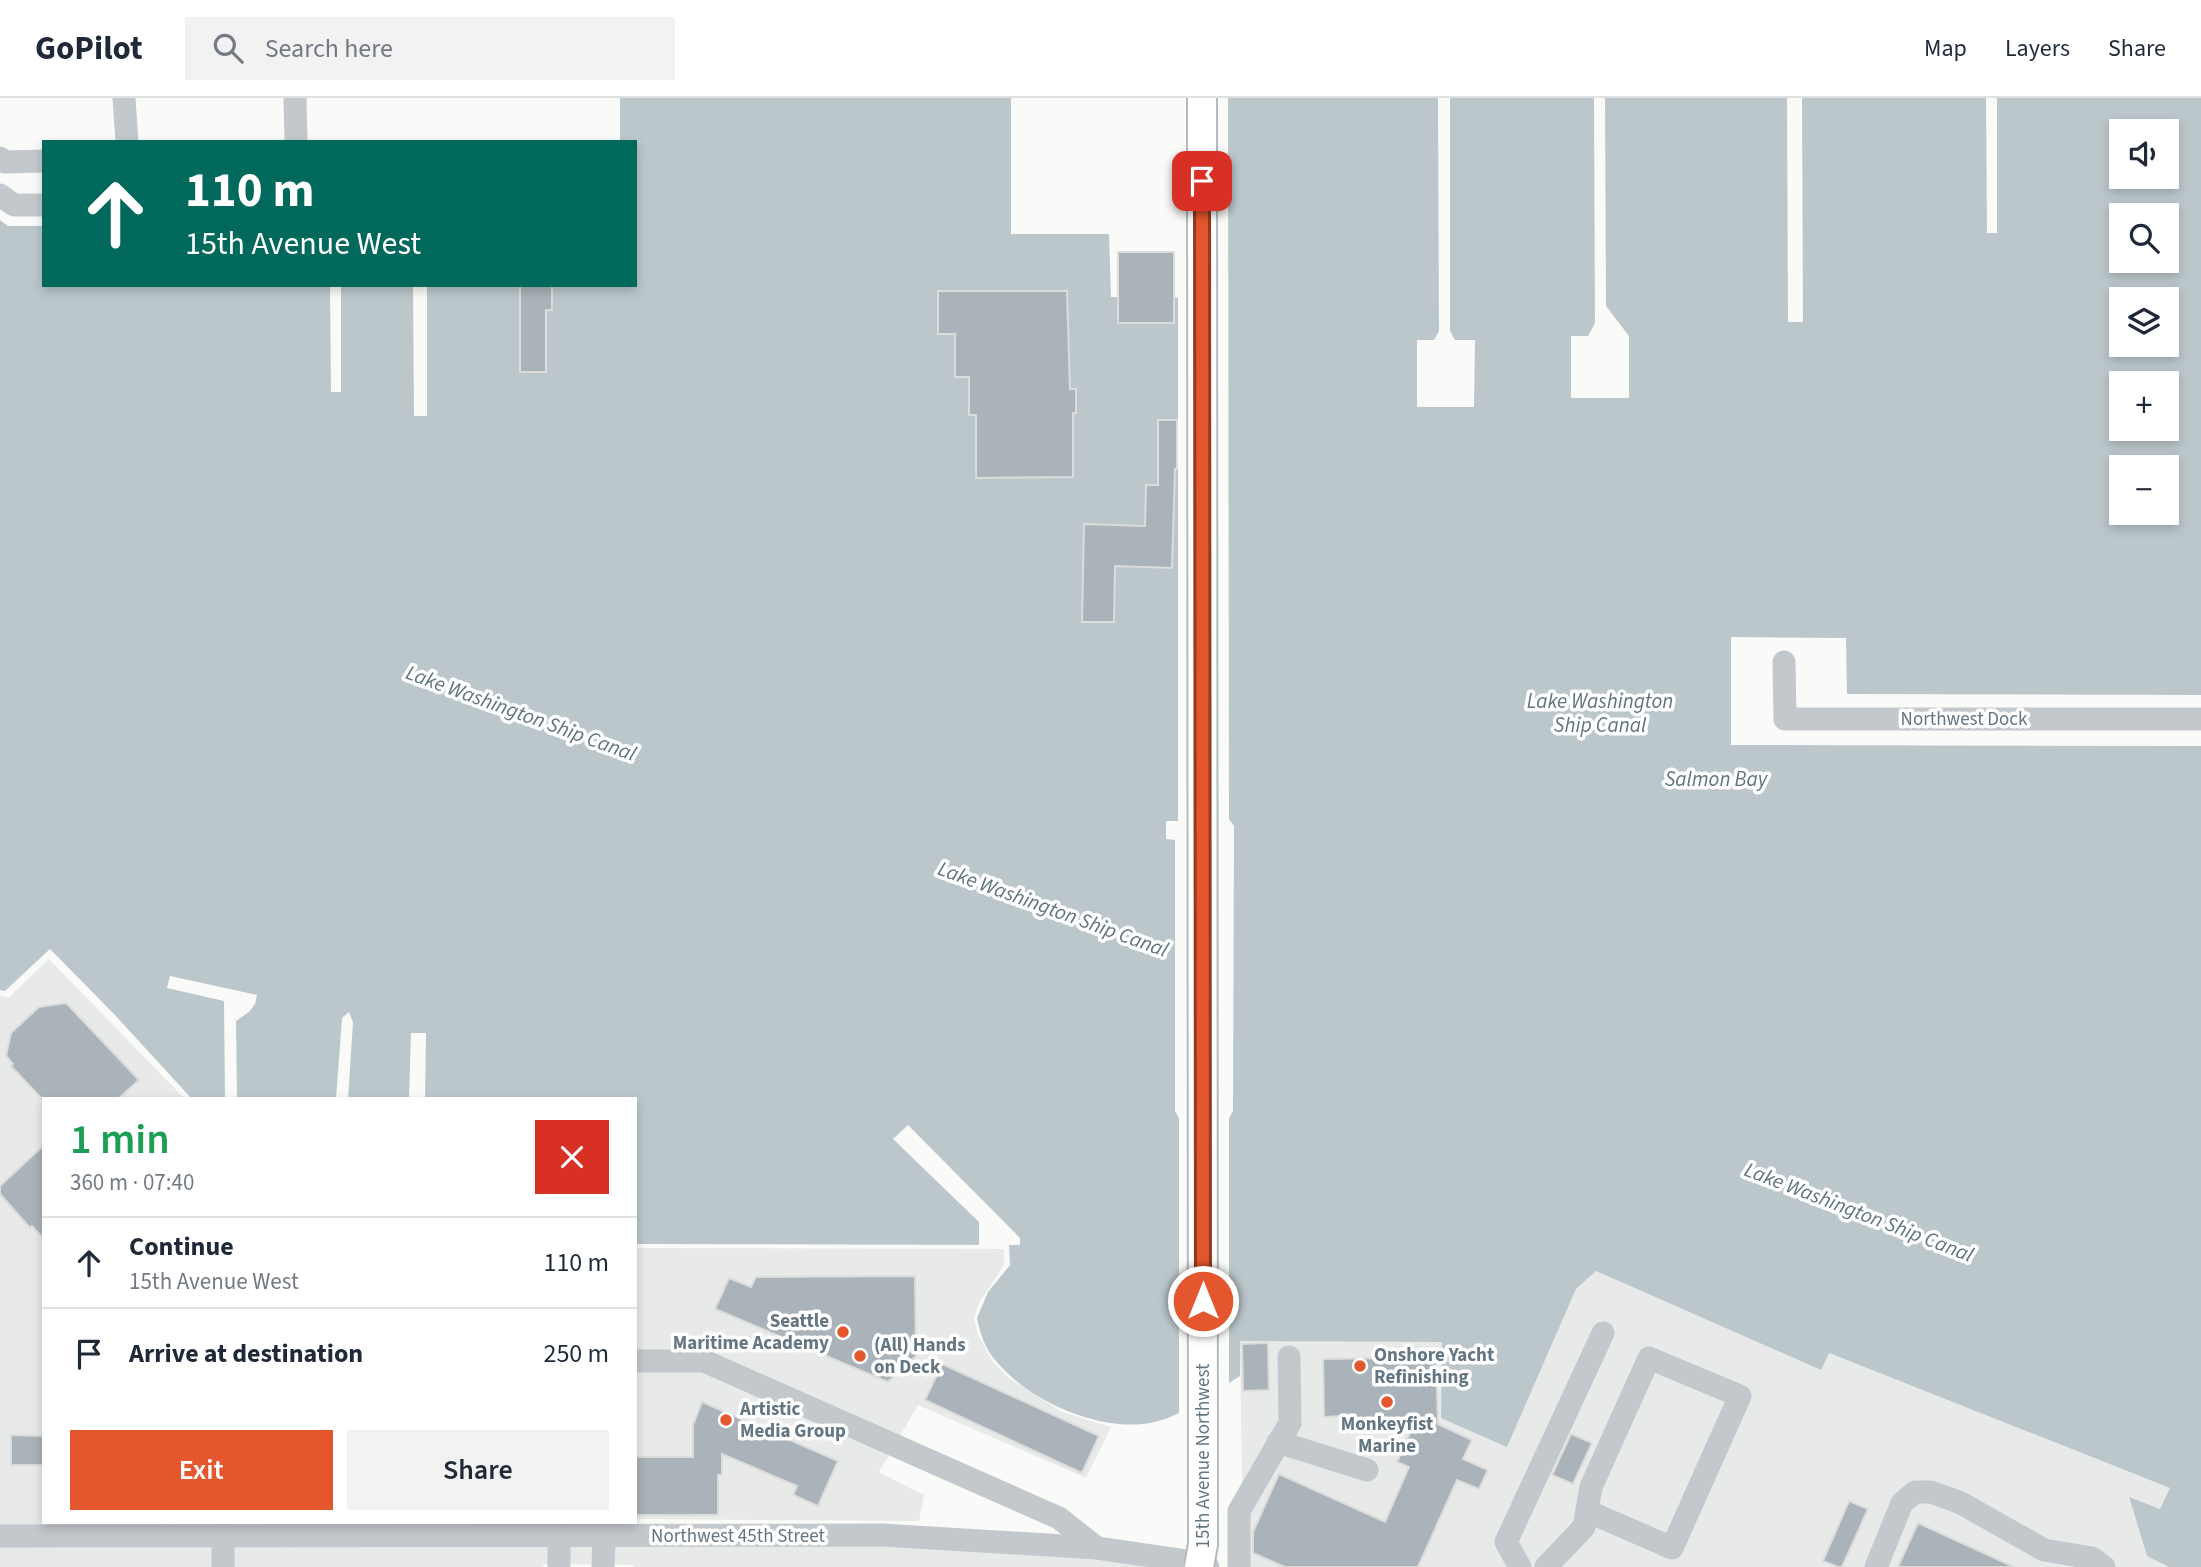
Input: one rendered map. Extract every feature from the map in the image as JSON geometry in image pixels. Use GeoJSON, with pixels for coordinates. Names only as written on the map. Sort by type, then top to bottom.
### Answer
{"type":"FeatureCollection","features":[{"type":"Feature","properties":{"kind":"main road","name":"15th Avenue Northwest"},"geometry":{"type":"LineString","coordinates":[[1202,98],[1204,1562]]}},
{"type":"Feature","properties":{"kind":"street"},"geometry":{"type":"LineString","coordinates":[[124,98],[127,140]]}},
{"type":"Feature","properties":{"kind":"street"},"geometry":{"type":"LineString","coordinates":[[295,98],[296,140]]}},
{"type":"Feature","properties":{"kind":"street"},"geometry":{"type":"LineString","coordinates":[[0,158],[5,162],[42,161]]}},
{"type":"Feature","properties":{"kind":"street"},"geometry":{"type":"LineString","coordinates":[[0,195],[14,205],[42,205]]}},
{"type":"Feature","properties":{"kind":"street","name":"Northwest Dock"},"geometry":{"type":"LineString","coordinates":[[1784,662],[1785,719],[2201,719]]}},
{"type":"Feature","properties":{"kind":"street"},"geometry":{"type":"LineString","coordinates":[[1520,1567],[1506,1542],[1603,1333]]}},
{"type":"Feature","properties":{"kind":"street"},"geometry":{"type":"LineString","coordinates":[[1289,1357],[1290,1423],[1278,1442],[1367,1470]]}},
{"type":"Feature","properties":{"kind":"street"},"geometry":{"type":"LineString","coordinates":[[1546,1567],[1584,1527],[1591,1487],[1649,1358],[1740,1396],[1672,1548],[1587,1511]]}},
{"type":"Feature","properties":{"kind":"street"},"geometry":{"type":"LineString","coordinates":[[637,1361],[704,1361],[1059,1518],[1097,1548]]}},
{"type":"Feature","properties":{"kind":"street","name":"15th Avenue Northwest"},"geometry":{"type":"LineString","coordinates":[[1239,1567],[1239,1511],[1278,1442]]}},
{"type":"Feature","properties":{"kind":"street"},"geometry":{"type":"LineString","coordinates":[[1876,1567],[1902,1503],[1915,1492],[1931,1492],[1961,1503],[2044,1550],[2092,1558],[2104,1567]]}},
{"type":"Feature","properties":{"kind":"street","name":"Northwest 45th Street"},"geometry":{"type":"LineString","coordinates":[[0,1536],[223,1536],[310,1529],[882,1535],[1097,1548],[1156,1562],[1204,1562]]}},
{"type":"Feature","properties":{"kind":"street"},"geometry":{"type":"LineString","coordinates":[[559,1567],[582,1533],[603,1567]]}},
{"type":"Feature","properties":{"kind":"street"},"geometry":{"type":"LineString","coordinates":[[223,1536],[223,1567]]}},
{"type":"Feature","properties":{"kind":"shaded area"},"geometry":{"type":"Polygon","coordinates":[[[49,959],[183,1097],[42,1097],[42,1524],[543,1524],[543,1540],[984,1544],[1160,1567],[634,1567],[544,1564],[543,1567],[0,1567],[0,995],[8,998],[49,959]]]}},
{"type":"Feature","properties":{"kind":"shaded area"},"geometry":{"type":"Polygon","coordinates":[[[637,1248],[1004,1249],[1004,1265],[979,1303],[974,1318],[978,1335],[993,1362],[1008,1377],[1062,1412],[1111,1427],[1086,1478],[918,1405],[879,1472],[924,1495],[919,1521],[637,1519],[637,1248]]]}},
{"type":"Feature","properties":{"kind":"shaded area"},"geometry":{"type":"Polygon","coordinates":[[[1596,1271],[1821,1370],[1828,1353],[2170,1488],[2160,1509],[2129,1498],[2147,1556],[2169,1567],[1243,1567],[1240,1341],[1442,1342],[1507,1446],[1576,1289],[1596,1271]]]}},
{"type":"Feature","properties":{"kind":"water","name":"Lake Washington Ship Canal"},"geometry":{"type":"Polygon","coordinates":[[[620,98],[1011,98],[1011,234],[1109,234],[1111,297],[1228,298],[1228,98],[2201,98],[2201,1567],[2169,1567],[2147,1556],[2129,1497],[2160,1509],[2170,1488],[1829,1353],[1821,1370],[1596,1271],[1576,1289],[1507,1447],[1441,1418],[1442,1342],[1240,1341],[1240,1376],[1174,1416],[1130,1425],[1088,1418],[1046,1401],[1027,1389],[1010,1376],[986,1346],[977,1318],[988,1292],[1010,1265],[1009,1245],[637,1244],[637,1097],[190,1097],[50,949],[5,991],[0,990],[0,220],[8,226],[42,226],[42,287],[637,287],[637,140],[620,140],[620,98]]]}},
{"type":"Feature","properties":{"kind":"pier"},"geometry":{"type":"Polygon","coordinates":[[[1225,98],[1228,98],[1229,819],[1234,826],[1233,1111],[1229,1118],[1229,1386],[1179,1417],[1175,840],[1166,839],[1166,821],[1178,821],[1178,294],[1225,294],[1225,98]]]}},
{"type":"Feature","properties":{"kind":"pier"},"geometry":{"type":"Polygon","coordinates":[[[1438,98],[1450,98],[1450,331],[1455,340],[1475,340],[1474,407],[1417,407],[1417,340],[1434,340],[1439,331],[1438,98]]]}},
{"type":"Feature","properties":{"kind":"pier"},"geometry":{"type":"Polygon","coordinates":[[[1594,98],[1605,98],[1606,306],[1629,336],[1629,398],[1571,398],[1571,336],[1588,336],[1595,323],[1594,98]]]}},
{"type":"Feature","properties":{"kind":"pier"},"geometry":{"type":"Polygon","coordinates":[[[1787,98],[1802,98],[1803,322],[1788,322],[1787,98]]]}},
{"type":"Feature","properties":{"kind":"pier"},"geometry":{"type":"Polygon","coordinates":[[[1986,98],[1997,98],[1997,233],[1987,233],[1986,98]]]}},
{"type":"Feature","properties":{"kind":"pier"},"geometry":{"type":"Polygon","coordinates":[[[330,287],[341,287],[341,392],[331,392],[330,287]]]}},
{"type":"Feature","properties":{"kind":"pier"},"geometry":{"type":"Polygon","coordinates":[[[413,287],[427,287],[427,416],[414,416],[413,287]]]}},
{"type":"Feature","properties":{"kind":"pier"},"geometry":{"type":"Polygon","coordinates":[[[1731,637],[1846,638],[1847,694],[2201,695],[2201,746],[1731,745],[1731,637]]]}},
{"type":"Feature","properties":{"kind":"pier"},"geometry":{"type":"Polygon","coordinates":[[[170,976],[257,995],[249,1012],[236,1021],[237,1097],[225,1097],[224,1001],[167,988],[170,976]]]}},
{"type":"Feature","properties":{"kind":"pier"},"geometry":{"type":"Polygon","coordinates":[[[349,1012],[353,1022],[348,1097],[336,1097],[342,1018],[349,1012]]]}},
{"type":"Feature","properties":{"kind":"pier"},"geometry":{"type":"Polygon","coordinates":[[[411,1033],[426,1033],[425,1097],[409,1097],[411,1033]]]}},
{"type":"Feature","properties":{"kind":"pier"},"geometry":{"type":"Polygon","coordinates":[[[908,1125],[1020,1238],[1020,1245],[979,1245],[979,1222],[893,1139],[908,1125]]]}},
{"type":"Feature","properties":{"kind":"building"},"geometry":{"type":"Polygon","coordinates":[[[1118,252],[1174,252],[1174,323],[1118,323],[1118,252]]]}},
{"type":"Feature","properties":{"kind":"building"},"geometry":{"type":"Polygon","coordinates":[[[520,287],[552,287],[552,310],[546,310],[546,372],[520,372],[520,287]]]}},
{"type":"Feature","properties":{"kind":"building"},"geometry":{"type":"Polygon","coordinates":[[[938,291],[1067,291],[1070,389],[1076,389],[1076,413],[1073,413],[1073,477],[976,478],[976,415],[969,415],[969,377],[955,377],[955,334],[938,334],[938,291]]]}},
{"type":"Feature","properties":{"kind":"building"},"geometry":{"type":"Polygon","coordinates":[[[1158,420],[1177,420],[1172,568],[1115,566],[1114,622],[1082,622],[1084,524],[1145,526],[1146,485],[1158,485],[1158,420]]]}},
{"type":"Feature","properties":{"kind":"building"},"geometry":{"type":"Polygon","coordinates":[[[66,1003],[139,1080],[120,1097],[42,1099],[11,1066],[13,1064],[6,1056],[11,1033],[39,1007],[66,1003]]]}},
{"type":"Feature","properties":{"kind":"building"},"geometry":{"type":"Polygon","coordinates":[[[42,1147],[42,1237],[32,1226],[30,1228],[0,1194],[0,1186],[42,1147]]]}},
{"type":"Feature","properties":{"kind":"building","name":"Seattle Maritime Academy"},"geometry":{"type":"Polygon","coordinates":[[[915,1276],[916,1356],[888,1382],[715,1309],[729,1278],[751,1287],[756,1277],[915,1276]]]}},
{"type":"Feature","properties":{"kind":"building"},"geometry":{"type":"Polygon","coordinates":[[[1268,1343],[1269,1390],[1243,1391],[1242,1344],[1268,1343]]]}},
{"type":"Feature","properties":{"kind":"building"},"geometry":{"type":"Polygon","coordinates":[[[1436,1350],[1438,1424],[1472,1440],[1463,1459],[1488,1470],[1479,1489],[1457,1480],[1418,1567],[1285,1567],[1253,1553],[1253,1532],[1279,1474],[1385,1522],[1409,1467],[1397,1462],[1413,1426],[1341,1428],[1341,1416],[1324,1417],[1323,1359],[1391,1358],[1391,1352],[1436,1350]]]}},
{"type":"Feature","properties":{"kind":"building"},"geometry":{"type":"Polygon","coordinates":[[[942,1364],[1099,1436],[1082,1473],[925,1400],[942,1364]]]}},
{"type":"Feature","properties":{"kind":"building"},"geometry":{"type":"Polygon","coordinates":[[[702,1402],[838,1461],[818,1506],[793,1495],[797,1486],[722,1454],[722,1475],[718,1475],[718,1515],[637,1515],[637,1457],[693,1457],[693,1425],[702,1402]]]}},
{"type":"Feature","properties":{"kind":"building"},"geometry":{"type":"Polygon","coordinates":[[[1571,1434],[1592,1443],[1573,1484],[1552,1475],[1571,1434]]]}},
{"type":"Feature","properties":{"kind":"building"},"geometry":{"type":"Polygon","coordinates":[[[11,1435],[42,1436],[42,1465],[11,1465],[11,1435]]]}},
{"type":"Feature","properties":{"kind":"building"},"geometry":{"type":"Polygon","coordinates":[[[1849,1501],[1868,1509],[1842,1567],[1838,1567],[1823,1561],[1849,1501]]]}},
{"type":"Feature","properties":{"kind":"building"},"geometry":{"type":"Polygon","coordinates":[[[1918,1523],[2014,1567],[1898,1567],[1918,1523]]]}},
{"type":"Feature","properties":{"kind":"place","name":"Seattle Maritime Academy"},"geometry":{"type":"Point","coordinates":[843,1332]}},
{"type":"Feature","properties":{"kind":"place","name":"(All) Hands on Deck"},"geometry":{"type":"Point","coordinates":[860,1356]}},
{"type":"Feature","properties":{"kind":"place","name":"Onshore Yacht Refinishing"},"geometry":{"type":"Point","coordinates":[1360,1366]}},
{"type":"Feature","properties":{"kind":"place","name":"Monkeyfist Marine"},"geometry":{"type":"Point","coordinates":[1387,1402]}},
{"type":"Feature","properties":{"kind":"place","name":"Artistic Media Group"},"geometry":{"type":"Point","coordinates":[726,1420]}},
{"type":"Feature","properties":{"kind":"route"},"geometry":{"type":"LineString","coordinates":[[1202,181],[1203,1301]]}},
{"type":"Feature","properties":{"kind":"water label","name":"Salmon Bay"},"geometry":{"type":"Point","coordinates":[1716,779]}}]}
